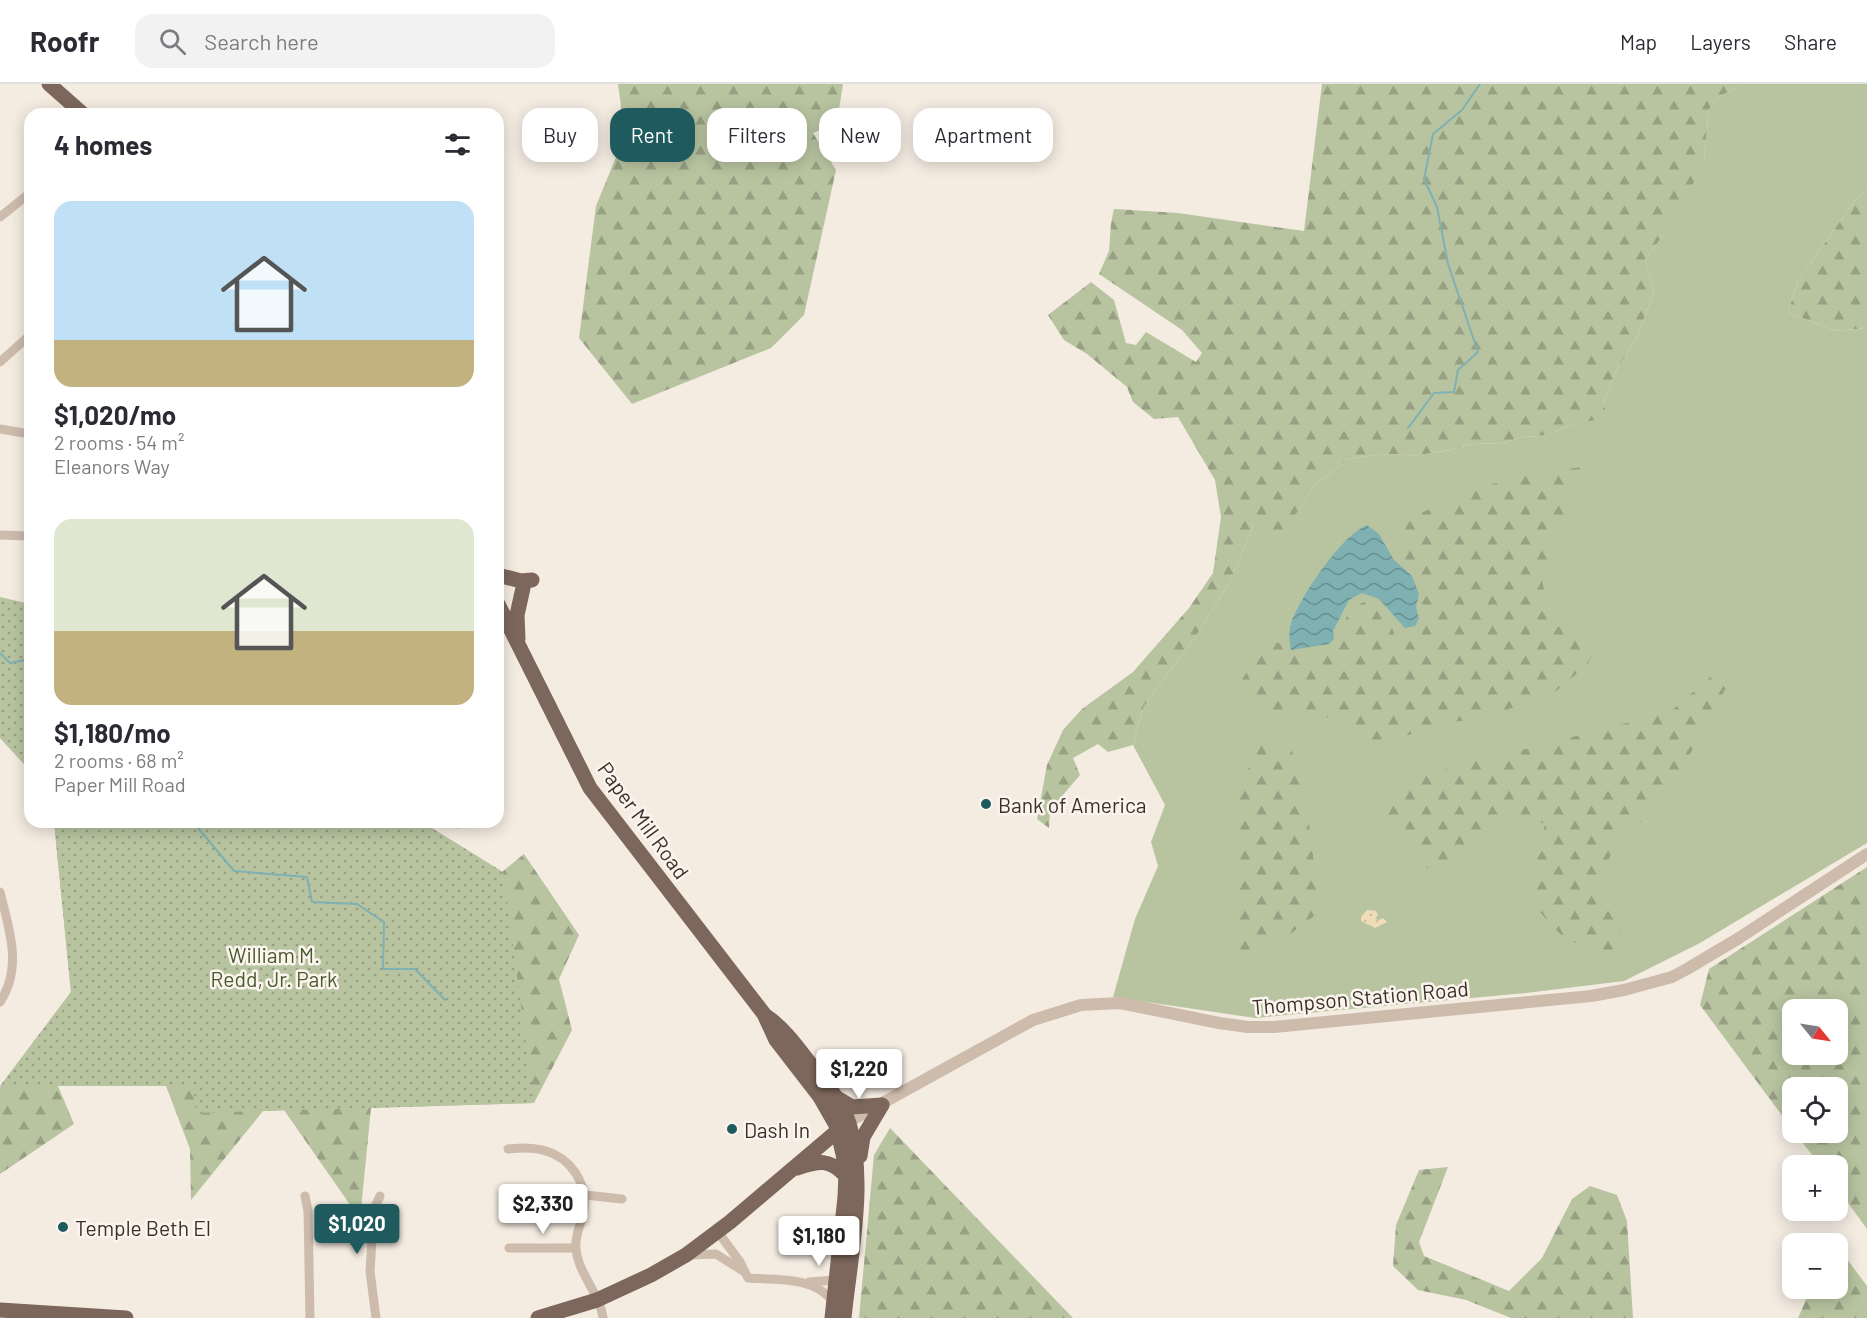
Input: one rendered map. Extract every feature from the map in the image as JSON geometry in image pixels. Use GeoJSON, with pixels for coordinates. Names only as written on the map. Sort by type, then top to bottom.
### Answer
{"type":"FeatureCollection","features":[{"type":"Feature","properties":{"kind":"main road"},"geometry":{"type":"LineString","coordinates":[[49,84],[75,108]]}},
{"type":"Feature","properties":{"kind":"main road"},"geometry":{"type":"LineString","coordinates":[[504,577],[527,584],[517,615],[517,643],[504,636]]}},
{"type":"Feature","properties":{"kind":"main road","name":"Paper Mill Road"},"geometry":{"type":"LineString","coordinates":[[504,618],[590,788],[764,1014],[776,1040],[843,1126]]}},
{"type":"Feature","properties":{"kind":"main road","name":"Paper Mill Road"},"geometry":{"type":"LineString","coordinates":[[764,1014],[781,1026],[835,1096],[843,1126],[857,1158],[845,1197],[832,1318]]}},
{"type":"Feature","properties":{"kind":"main road"},"geometry":{"type":"LineString","coordinates":[[835,1096],[852,1107],[882,1105]]}},
{"type":"Feature","properties":{"kind":"main road"},"geometry":{"type":"LineString","coordinates":[[791,1170],[816,1162],[826,1163],[837,1167],[851,1179],[863,1137],[882,1105]]}},
{"type":"Feature","properties":{"kind":"main road"},"geometry":{"type":"LineString","coordinates":[[538,1318],[597,1300],[687,1255],[718,1232],[843,1126]]}},
{"type":"Feature","properties":{"kind":"main road","name":"Paper Mill Road"},"geometry":{"type":"LineString","coordinates":[[844,1318],[856,1209],[851,1179]]}},
{"type":"Feature","properties":{"kind":"main road"},"geometry":{"type":"LineString","coordinates":[[836,1280],[842,1283],[844,1288],[844,1318]]}},
{"type":"Feature","properties":{"kind":"main road"},"geometry":{"type":"LineString","coordinates":[[0,1310],[126,1318]]}},
{"type":"Feature","properties":{"kind":"street"},"geometry":{"type":"LineString","coordinates":[[0,217],[24,198]]}},
{"type":"Feature","properties":{"kind":"street"},"geometry":{"type":"LineString","coordinates":[[0,362],[24,340]]}},
{"type":"Feature","properties":{"kind":"street"},"geometry":{"type":"LineString","coordinates":[[0,429],[24,433]]}},
{"type":"Feature","properties":{"kind":"street"},"geometry":{"type":"LineString","coordinates":[[0,535],[24,536]]}},
{"type":"Feature","properties":{"kind":"street","name":"Thompson Station Road"},"geometry":{"type":"LineString","coordinates":[[843,1126],[1033,1020],[1081,1005],[1120,1003],[1220,1023],[1248,1027],[1274,1027],[1592,996],[1624,990],[1672,977],[1687,969],[1739,938],[1867,854]]}},
{"type":"Feature","properties":{"kind":"street"},"geometry":{"type":"LineString","coordinates":[[0,892],[11,934],[13,959],[12,976],[0,1002]]}},
{"type":"Feature","properties":{"kind":"street"},"geometry":{"type":"LineString","coordinates":[[508,1149],[545,1150],[560,1157],[577,1174],[585,1195],[584,1213],[576,1248],[603,1318]]}},
{"type":"Feature","properties":{"kind":"street"},"geometry":{"type":"LineString","coordinates":[[585,1195],[622,1198]]}},
{"type":"Feature","properties":{"kind":"street"},"geometry":{"type":"LineString","coordinates":[[305,1196],[308,1211],[310,1318]]}},
{"type":"Feature","properties":{"kind":"street"},"geometry":{"type":"LineString","coordinates":[[376,1318],[369,1271],[374,1209],[380,1196]]}},
{"type":"Feature","properties":{"kind":"street"},"geometry":{"type":"LineString","coordinates":[[718,1232],[740,1262],[748,1278],[805,1283],[836,1280]]}},
{"type":"Feature","properties":{"kind":"street"},"geometry":{"type":"LineString","coordinates":[[509,1248],[576,1248]]}},
{"type":"Feature","properties":{"kind":"street"},"geometry":{"type":"LineString","coordinates":[[687,1255],[716,1254],[743,1271]]}},
{"type":"Feature","properties":{"kind":"street"},"geometry":{"type":"LineString","coordinates":[[805,1283],[823,1290],[834,1302]]}},
{"type":"Feature","properties":{"kind":"green space"},"geometry":{"type":"Polygon","coordinates":[[[618,84],[843,84],[839,108],[819,108],[819,130],[813,133],[819,143],[819,162],[831,162],[836,170],[804,315],[771,348],[632,404],[579,338],[596,206],[614,162],[695,162],[695,108],[621,108],[618,84]]]}},
{"type":"Feature","properties":{"kind":"green space"},"geometry":{"type":"Polygon","coordinates":[[[1322,84],[1742,84],[1721,96],[1709,109],[1704,160],[1683,205],[1645,259],[1654,292],[1637,337],[1617,369],[1603,403],[1608,417],[1568,426],[1548,435],[1523,437],[1499,444],[1476,443],[1413,456],[1406,454],[1376,455],[1348,459],[1313,487],[1295,516],[1280,534],[1254,524],[1231,580],[1196,636],[1144,706],[1134,738],[1135,743],[1108,752],[1098,744],[1073,758],[1080,775],[1050,810],[1049,828],[1037,819],[1047,765],[1063,730],[1082,709],[1133,672],[1189,608],[1213,573],[1221,517],[1215,480],[1178,417],[1154,419],[1133,402],[1127,387],[1087,354],[1064,340],[1048,315],[1091,282],[1114,300],[1126,343],[1136,345],[1146,332],[1196,362],[1202,353],[1182,330],[1099,274],[1109,251],[1114,209],[1178,213],[1304,231],[1322,84]]]}},
{"type":"Feature","properties":{"kind":"green space"},"geometry":{"type":"Polygon","coordinates":[[[1742,84],[1867,84],[1867,190],[1855,200],[1798,281],[1788,312],[1835,331],[1867,328],[1867,843],[1700,943],[1624,981],[1526,993],[1255,1018],[1113,997],[1135,919],[1158,866],[1151,842],[1165,805],[1133,745],[1134,738],[1144,706],[1196,636],[1231,580],[1254,524],[1295,516],[1313,487],[1348,459],[1376,455],[1406,454],[1413,456],[1476,443],[1499,444],[1523,437],[1548,435],[1568,426],[1607,416],[1603,403],[1617,369],[1637,337],[1654,292],[1645,259],[1663,236],[1704,160],[1709,109],[1721,96],[1742,84]]]}},
{"type":"Feature","properties":{"kind":"green space"},"geometry":{"type":"Polygon","coordinates":[[[1867,190],[1867,328],[1835,331],[1788,312],[1798,281],[1855,200],[1867,190]]]}},
{"type":"Feature","properties":{"kind":"green space"},"geometry":{"type":"Polygon","coordinates":[[[1581,467],[1541,576],[1546,599],[1557,626],[1599,641],[1587,665],[1555,692],[1485,718],[1435,724],[1378,748],[1369,736],[1347,718],[1255,711],[1236,690],[1252,663],[1272,638],[1296,656],[1327,655],[1343,628],[1349,609],[1366,601],[1384,604],[1395,636],[1413,641],[1424,616],[1419,583],[1397,547],[1402,522],[1464,493],[1515,477],[1581,467]]]}},
{"type":"Feature","properties":{"kind":"green space"},"geometry":{"type":"Polygon","coordinates":[[[0,597],[24,603],[24,764],[0,738],[0,597]]]}},
{"type":"Feature","properties":{"kind":"green space"},"geometry":{"type":"Polygon","coordinates":[[[1714,674],[1727,686],[1676,780],[1642,821],[1617,843],[1600,876],[1604,898],[1625,923],[1608,960],[1561,935],[1527,898],[1545,824],[1510,811],[1437,877],[1383,825],[1406,775],[1443,770],[1670,712],[1714,674]]]}},
{"type":"Feature","properties":{"kind":"green space"},"geometry":{"type":"Polygon","coordinates":[[[1265,736],[1290,746],[1304,785],[1320,911],[1280,940],[1236,962],[1238,949],[1233,894],[1240,864],[1237,825],[1238,788],[1265,736]]]}},
{"type":"Feature","properties":{"kind":"green space","name":"William M. Redd, Jr. Park"},"geometry":{"type":"Polygon","coordinates":[[[55,828],[432,828],[502,872],[524,854],[579,935],[559,979],[572,1030],[534,1103],[371,1108],[360,1219],[284,1110],[263,1111],[191,1200],[190,1149],[166,1086],[58,1086],[74,1124],[0,1174],[0,1087],[71,992],[55,828]]]}},
{"type":"Feature","properties":{"kind":"green space","name":"William M. Redd, Jr. Park"},"geometry":{"type":"Polygon","coordinates":[[[55,828],[432,828],[503,872],[534,1103],[196,1113],[193,1086],[0,1086],[71,992],[55,828]]]}},
{"type":"Feature","properties":{"kind":"green space"},"geometry":{"type":"Polygon","coordinates":[[[1867,867],[1867,1229],[1848,1203],[1848,1155],[1812,1155],[1803,1143],[1848,1143],[1848,1077],[1782,1077],[1782,1116],[1700,1005],[1709,969],[1867,867]]]}},
{"type":"Feature","properties":{"kind":"green space"},"geometry":{"type":"Polygon","coordinates":[[[890,1128],[1073,1318],[859,1318],[874,1155],[890,1128]]]}},
{"type":"Feature","properties":{"kind":"green space"},"geometry":{"type":"Polygon","coordinates":[[[1448,1167],[1419,1242],[1424,1256],[1509,1291],[1542,1258],[1572,1199],[1590,1186],[1617,1195],[1627,1221],[1633,1318],[1511,1318],[1466,1300],[1418,1290],[1393,1266],[1396,1225],[1419,1170],[1448,1167]]]}},
{"type":"Feature","properties":{"kind":"green space"},"geometry":{"type":"Polygon","coordinates":[[[1848,1260],[1867,1286],[1867,1318],[1798,1318],[1807,1299],[1848,1299],[1848,1260]]]}},
{"type":"Feature","properties":{"kind":"sand"},"geometry":{"type":"Polygon","coordinates":[[[1367,910],[1376,911],[1378,915],[1375,919],[1383,918],[1387,922],[1375,928],[1361,921],[1361,917],[1367,910]]]}},
{"type":"Feature","properties":{"kind":"water"},"geometry":{"type":"Polygon","coordinates":[[[1367,525],[1379,534],[1394,560],[1412,576],[1419,594],[1416,607],[1419,619],[1415,626],[1405,628],[1379,599],[1362,593],[1349,600],[1333,631],[1334,639],[1329,644],[1291,650],[1290,626],[1306,594],[1335,552],[1357,531],[1367,525]]]}},
{"type":"Feature","properties":{"kind":"waterway"},"geometry":{"type":"LineString","coordinates":[[1408,428],[1434,393],[1454,392],[1458,370],[1478,352],[1448,264],[1437,207],[1424,179],[1433,134],[1462,110],[1480,84]]}},
{"type":"Feature","properties":{"kind":"waterway"},"geometry":{"type":"LineString","coordinates":[[0,653],[10,663],[24,660]]}},
{"type":"Feature","properties":{"kind":"waterway"},"geometry":{"type":"LineString","coordinates":[[198,828],[234,871],[307,877],[312,902],[357,904],[384,922],[383,969],[415,969],[445,1000]]}},
{"type":"Feature","properties":{"kind":"place","name":"Bank of America"},"geometry":{"type":"Point","coordinates":[986,804]}},
{"type":"Feature","properties":{"kind":"place","name":"Dash In"},"geometry":{"type":"Point","coordinates":[732,1129]}},
{"type":"Feature","properties":{"kind":"place","name":"Temple Beth El"},"geometry":{"type":"Point","coordinates":[63,1227]}}]}
